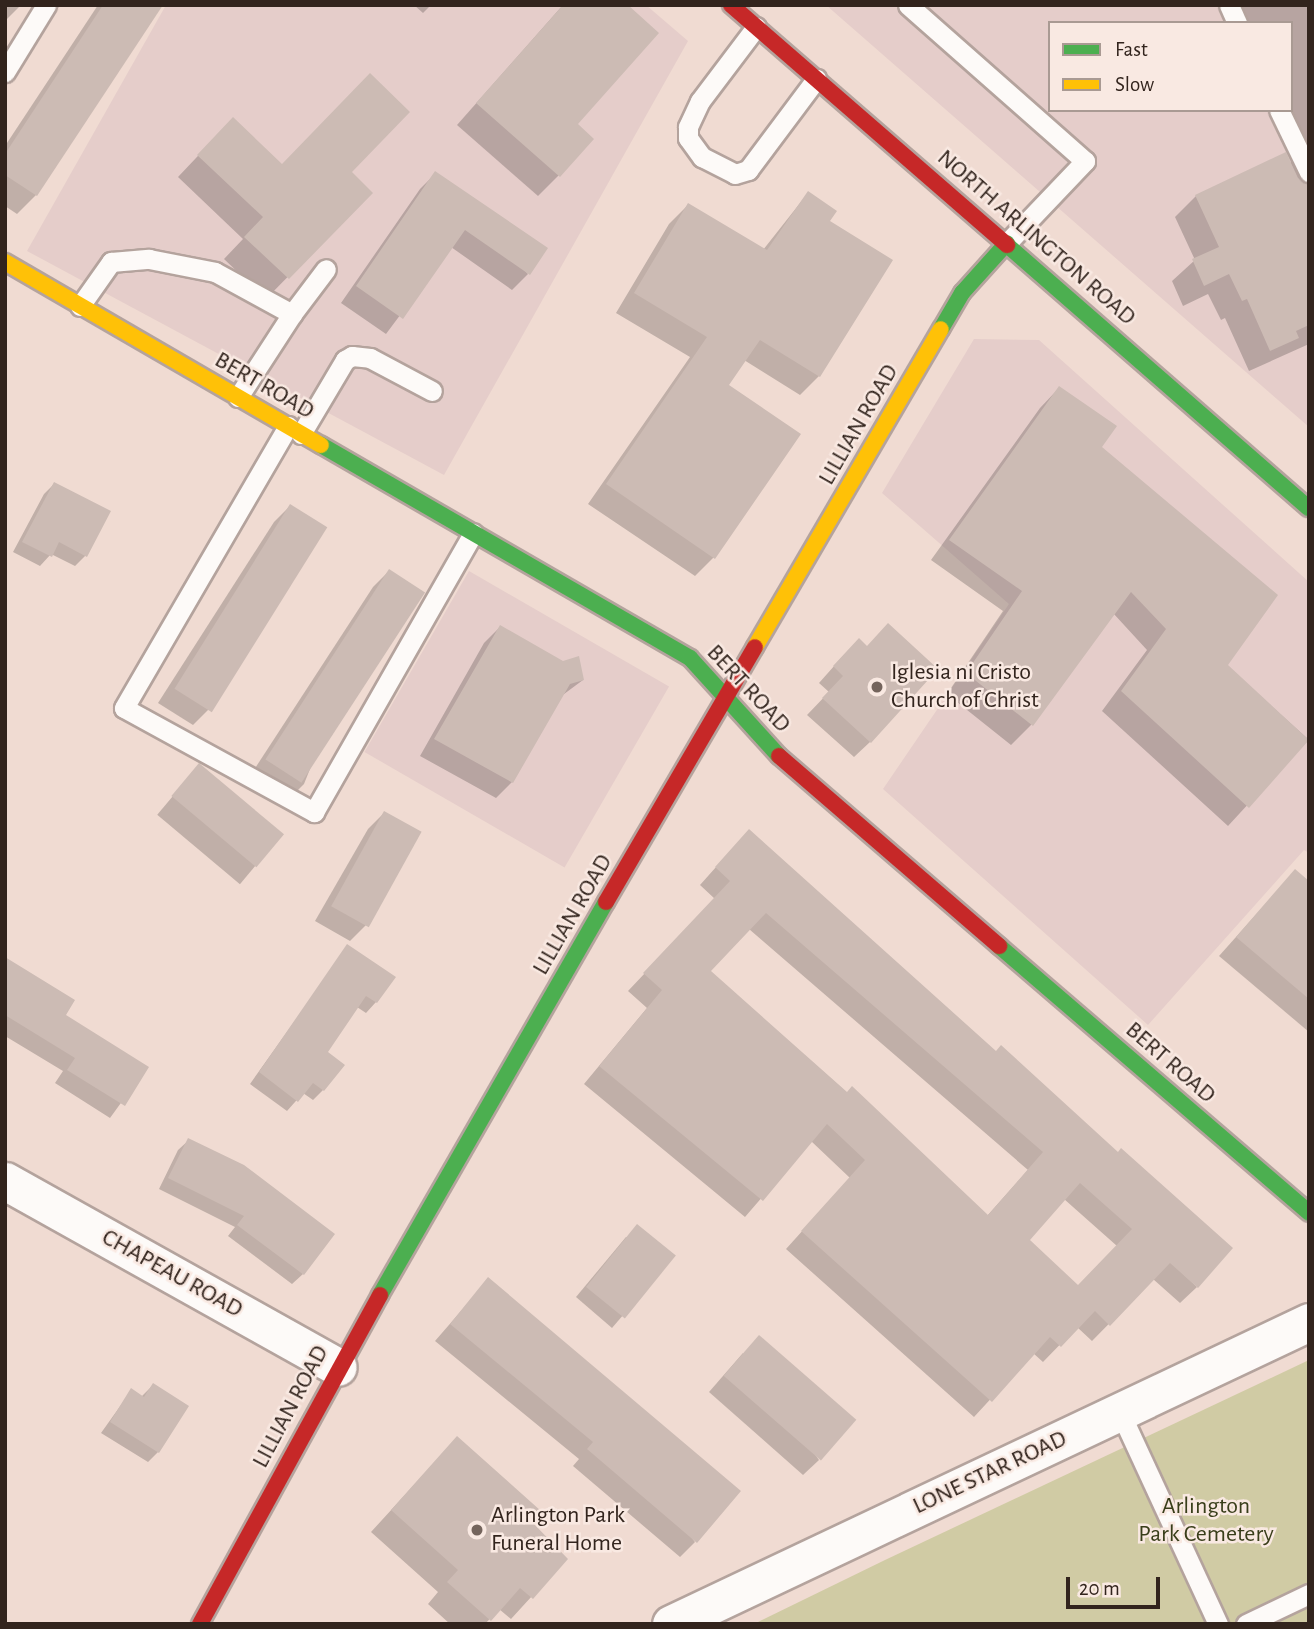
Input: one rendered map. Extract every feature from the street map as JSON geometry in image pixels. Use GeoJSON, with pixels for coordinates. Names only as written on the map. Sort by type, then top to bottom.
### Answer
{"type":"FeatureCollection","features":[{"type":"Feature","properties":{"kind":"street","name":"NORTH ARLINGTON ROAD"},"geometry":{"type":"LineString","coordinates":[[731,5],[1309,508]]}},
{"type":"Feature","properties":{"kind":"street","name":"LILLIAN ROAD"},"geometry":{"type":"LineString","coordinates":[[200,1624],[338,1367],[962,293],[1007,243]]}},
{"type":"Feature","properties":{"kind":"street","name":"BERT ROAD"},"geometry":{"type":"LineString","coordinates":[[5,262],[690,658],[761,741],[1309,1213]]}},
{"type":"Feature","properties":{"kind":"street","name":"CHAPEAU ROAD"},"geometry":{"type":"LineString","coordinates":[[5,1181],[338,1367]]}},
{"type":"Feature","properties":{"kind":"street","name":"LONE STAR ROAD"},"geometry":{"type":"LineString","coordinates":[[671,1624],[1309,1322]]}},
{"type":"Feature","properties":{"kind":"lane"},"geometry":{"type":"LineString","coordinates":[[5,72],[46,5]]}},
{"type":"Feature","properties":{"kind":"lane"},"geometry":{"type":"LineString","coordinates":[[908,5],[1085,161],[1007,243]]}},
{"type":"Feature","properties":{"kind":"lane"},"geometry":{"type":"LineString","coordinates":[[1229,5],[1236,21]]}},
{"type":"Feature","properties":{"kind":"lane"},"geometry":{"type":"LineString","coordinates":[[756,27],[700,101],[688,127],[688,138],[702,157],[735,174],[748,170],[816,79]]}},
{"type":"Feature","properties":{"kind":"lane"},"geometry":{"type":"LineString","coordinates":[[1280,112],[1309,172]]}},
{"type":"Feature","properties":{"kind":"lane"},"geometry":{"type":"LineString","coordinates":[[80,306],[111,262],[149,259],[215,272],[292,314]]}},
{"type":"Feature","properties":{"kind":"lane"},"geometry":{"type":"LineString","coordinates":[[238,397],[292,314],[326,269]]}},
{"type":"Feature","properties":{"kind":"lane"},"geometry":{"type":"LineString","coordinates":[[432,391],[370,358],[352,356],[345,360],[294,430],[124,708],[314,812],[473,533]]}},
{"type":"Feature","properties":{"kind":"lane"},"geometry":{"type":"LineString","coordinates":[[1121,1412],[1218,1624]]}},
{"type":"Feature","properties":{"kind":"lane"},"geometry":{"type":"LineString","coordinates":[[1245,1624],[1309,1594]]}},
{"type":"Feature","properties":{"kind":"shaded area"},"geometry":{"type":"Polygon","coordinates":[[[166,5],[646,5],[688,41],[444,475],[27,251],[166,5]]]}},
{"type":"Feature","properties":{"kind":"shaded area"},"geometry":{"type":"Polygon","coordinates":[[[826,5],[1309,5],[1309,427],[826,5]]]}},
{"type":"Feature","properties":{"kind":"shaded area"},"geometry":{"type":"Polygon","coordinates":[[[974,339],[1039,340],[1309,582],[1309,853],[1304,850],[1148,1025],[883,789],[1009,604],[882,493],[974,339]]]}},
{"type":"Feature","properties":{"kind":"shaded area"},"geometry":{"type":"Polygon","coordinates":[[[469,571],[669,686],[565,867],[364,752],[469,571]]]}},
{"type":"Feature","properties":{"kind":"green space","name":"Arlington Park Cemetery"},"geometry":{"type":"Polygon","coordinates":[[[1309,1360],[1309,1624],[754,1624],[885,1560],[1309,1360]]]}},
{"type":"Feature","properties":{"kind":"building"},"geometry":{"type":"Polygon","coordinates":[[[103,5],[163,5],[37,196],[5,175],[5,154],[103,5]]]}},
{"type":"Feature","properties":{"kind":"building"},"geometry":{"type":"Polygon","coordinates":[[[563,5],[628,5],[659,33],[578,124],[594,139],[560,177],[476,103],[563,5]]]}},
{"type":"Feature","properties":{"kind":"building"},"geometry":{"type":"Polygon","coordinates":[[[370,73],[410,112],[352,172],[373,193],[289,279],[244,237],[263,217],[197,155],[233,117],[282,164],[370,73]]]}},
{"type":"Feature","properties":{"kind":"building"},"geometry":{"type":"Polygon","coordinates":[[[1286,152],[1298,178],[1309,184],[1309,325],[1296,331],[1299,338],[1270,351],[1247,299],[1242,301],[1229,274],[1204,286],[1192,259],[1219,247],[1195,195],[1286,152]]]}},
{"type":"Feature","properties":{"kind":"building"},"geometry":{"type":"Polygon","coordinates":[[[435,171],[548,248],[530,275],[465,230],[403,319],[356,286],[435,171]]]}},
{"type":"Feature","properties":{"kind":"building"},"geometry":{"type":"Polygon","coordinates":[[[808,191],[837,211],[830,221],[893,260],[820,377],[760,340],[729,385],[801,434],[715,559],[606,484],[707,337],[634,293],[688,203],[767,250],[808,191]]]}},
{"type":"Feature","properties":{"kind":"building"},"geometry":{"type":"Polygon","coordinates":[[[1059,386],[1117,426],[1102,447],[1278,595],[1228,665],[1309,740],[1249,808],[1121,691],[1166,629],[1131,592],[1033,726],[966,673],[1022,591],[949,540],[1059,386]]]}},
{"type":"Feature","properties":{"kind":"building"},"geometry":{"type":"Polygon","coordinates":[[[54,482],[111,511],[87,557],[59,542],[52,557],[22,542],[54,482]]]}},
{"type":"Feature","properties":{"kind":"building"},"geometry":{"type":"Polygon","coordinates":[[[290,504],[327,527],[212,712],[174,689],[290,504]]]}},
{"type":"Feature","properties":{"kind":"building"},"geometry":{"type":"Polygon","coordinates":[[[389,569],[425,592],[301,783],[265,759],[389,569]]]}},
{"type":"Feature","properties":{"kind":"building","name":"Iglesia ni Cristo Church of Christ"},"geometry":{"type":"Polygon","coordinates":[[[888,623],[938,669],[871,743],[822,698],[843,676],[833,666],[859,638],[867,646],[888,623]]]}},
{"type":"Feature","properties":{"kind":"building"},"geometry":{"type":"Polygon","coordinates":[[[500,625],[563,661],[579,656],[584,680],[570,684],[513,783],[434,739],[500,625]]]}},
{"type":"Feature","properties":{"kind":"building"},"geometry":{"type":"Polygon","coordinates":[[[199,763],[284,834],[256,867],[171,796],[199,763]]]}},
{"type":"Feature","properties":{"kind":"building"},"geometry":{"type":"Polygon","coordinates":[[[384,811],[422,832],[369,927],[331,906],[384,811]]]}},
{"type":"Feature","properties":{"kind":"building"},"geometry":{"type":"Polygon","coordinates":[[[749,829],[996,1051],[1001,1045],[1118,1152],[1121,1148],[1233,1248],[1198,1288],[1170,1263],[1110,1326],[1095,1311],[1061,1347],[1050,1337],[992,1402],[801,1231],[865,1160],[827,1124],[763,1201],[599,1066],[662,990],[643,973],[730,881],[715,867],[749,829]],[[766,913],[711,971],[847,1092],[852,1086],[988,1215],[1043,1152],[766,913]],[[1080,1183],[1030,1240],[1078,1285],[1132,1229],[1080,1183]]]}},
{"type":"Feature","properties":{"kind":"building"},"geometry":{"type":"Polygon","coordinates":[[[1295,869],[1309,881],[1309,999],[1236,937],[1295,869]]]}},
{"type":"Feature","properties":{"kind":"building"},"geometry":{"type":"Polygon","coordinates":[[[347,944],[396,977],[377,1003],[366,996],[328,1052],[345,1065],[324,1091],[313,1083],[298,1102],[259,1072],[347,944]]]}},
{"type":"Feature","properties":{"kind":"building"},"geometry":{"type":"Polygon","coordinates":[[[5,957],[75,1000],[66,1015],[149,1067],[125,1106],[67,1070],[75,1058],[5,1015],[5,957]]]}},
{"type":"Feature","properties":{"kind":"building"},"geometry":{"type":"Polygon","coordinates":[[[188,1138],[244,1165],[335,1234],[304,1275],[237,1225],[244,1216],[168,1178],[188,1138]]]}},
{"type":"Feature","properties":{"kind":"building"},"geometry":{"type":"Polygon","coordinates":[[[637,1224],[676,1255],[625,1318],[586,1287],[637,1224]]]}},
{"type":"Feature","properties":{"kind":"building"},"geometry":{"type":"Polygon","coordinates":[[[488,1277],[741,1491],[697,1543],[587,1449],[593,1442],[450,1324],[488,1277]]]}},
{"type":"Feature","properties":{"kind":"building"},"geometry":{"type":"Polygon","coordinates":[[[759,1335],[856,1420],[821,1460],[724,1376],[759,1335]]]}},
{"type":"Feature","properties":{"kind":"building"},"geometry":{"type":"Polygon","coordinates":[[[153,1383],[189,1406],[159,1453],[110,1422],[131,1388],[144,1397],[153,1383]]]}},
{"type":"Feature","properties":{"kind":"building","name":"Arlington Park Funeral Home"},"geometry":{"type":"Polygon","coordinates":[[[457,1436],[541,1511],[532,1522],[568,1559],[533,1599],[520,1588],[491,1621],[447,1582],[458,1570],[391,1510],[457,1436]]]}},
{"type":"Feature","properties":{"kind":"traffic: fast"},"geometry":{"type":"LineString","coordinates":[[941,329],[962,293],[1007,243]]}},
{"type":"Feature","properties":{"kind":"traffic: fast"},"geometry":{"type":"LineString","coordinates":[[1007,245],[1309,508]]}},
{"type":"Feature","properties":{"kind":"traffic: fast"},"geometry":{"type":"LineString","coordinates":[[321,445],[690,658],[779,756]]}},
{"type":"Feature","properties":{"kind":"traffic: fast"},"geometry":{"type":"LineString","coordinates":[[380,1295],[606,902]]}},
{"type":"Feature","properties":{"kind":"traffic: fast"},"geometry":{"type":"LineString","coordinates":[[999,946],[1309,1213]]}},
{"type":"Feature","properties":{"kind":"traffic: slow"},"geometry":{"type":"LineString","coordinates":[[5,262],[321,445]]}},
{"type":"Feature","properties":{"kind":"traffic: slow"},"geometry":{"type":"LineString","coordinates":[[755,647],[941,329]]}},
{"type":"Feature","properties":{"kind":"traffic: jam"},"geometry":{"type":"LineString","coordinates":[[731,5],[1007,245]]}},
{"type":"Feature","properties":{"kind":"traffic: jam"},"geometry":{"type":"LineString","coordinates":[[606,902],[755,647]]}},
{"type":"Feature","properties":{"kind":"traffic: jam"},"geometry":{"type":"LineString","coordinates":[[779,756],[999,946]]}},
{"type":"Feature","properties":{"kind":"traffic: jam"},"geometry":{"type":"LineString","coordinates":[[200,1624],[380,1295]]}},
{"type":"Feature","properties":{"kind":"place","name":"Iglesia ni Cristo Church of Christ"},"geometry":{"type":"Point","coordinates":[877,687]}},
{"type":"Feature","properties":{"kind":"place","name":"Arlington Park Funeral Home"},"geometry":{"type":"Point","coordinates":[477,1530]}}]}
